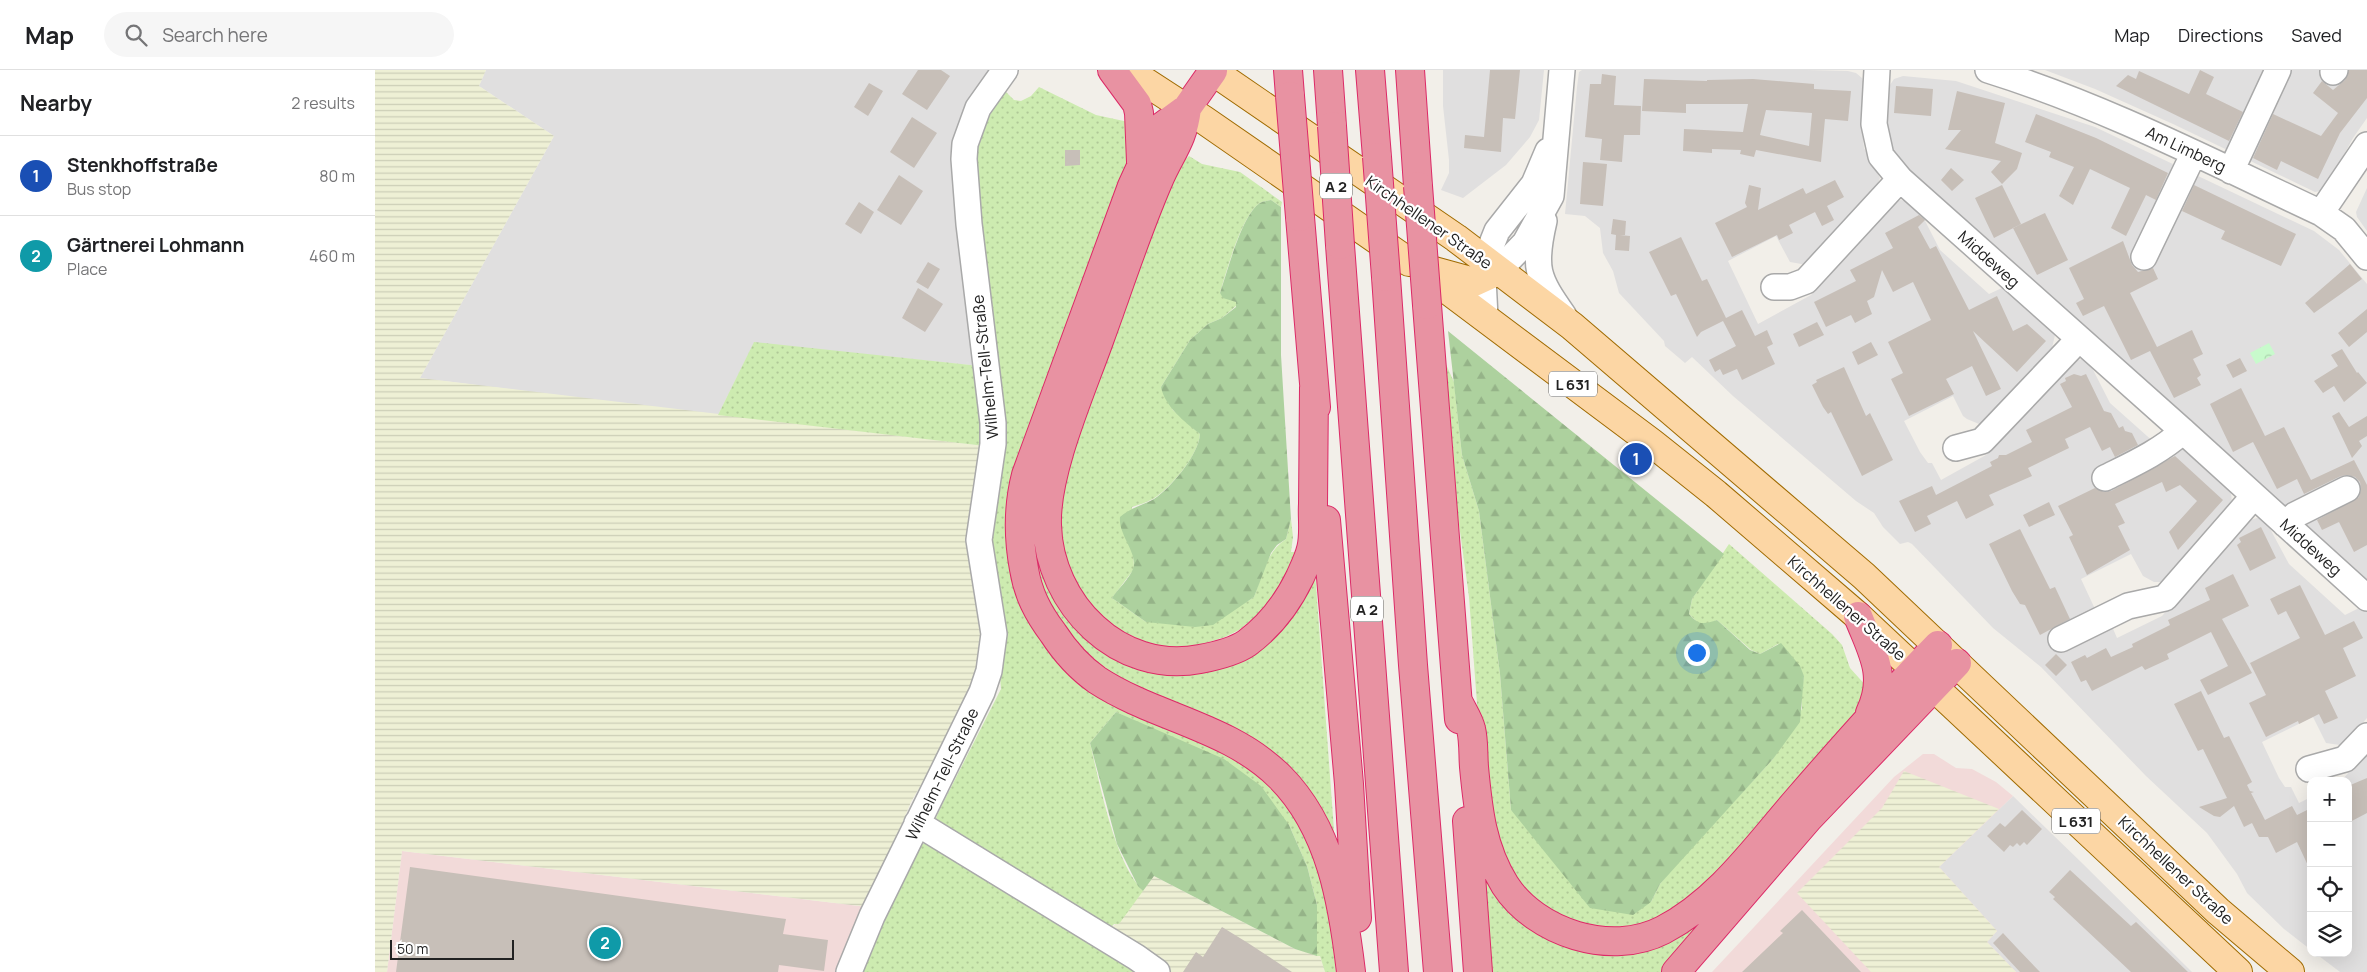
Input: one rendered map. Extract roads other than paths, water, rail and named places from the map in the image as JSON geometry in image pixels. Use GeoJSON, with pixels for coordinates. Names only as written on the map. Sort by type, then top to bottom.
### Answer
{"type":"FeatureCollection","features":[{"type":"Feature","properties":{"kind":"highway"},"geometry":{"type":"LineString","coordinates":[[1112,70],[1137,104],[1141,165]]}},
{"type":"Feature","properties":{"kind":"highway","name":"A 2"},"geometry":{"type":"LineString","coordinates":[[1328,70],[1394,972]]}},
{"type":"Feature","properties":{"kind":"highway"},"geometry":{"type":"LineString","coordinates":[[1370,70],[1413,665],[1438,972]]}},
{"type":"Feature","properties":{"kind":"highway"},"geometry":{"type":"LineString","coordinates":[[1409,70],[1478,972]]}},
{"type":"Feature","properties":{"kind":"highway"},"geometry":{"type":"LineString","coordinates":[[1212,71],[1187,108],[1161,127],[1141,165],[1070,351],[1026,475],[1019,514],[1021,554],[1026,584],[1040,616],[1059,643],[1097,680],[1122,693],[1235,742],[1257,757],[1280,777],[1297,796],[1315,823],[1330,864],[1344,912],[1351,972]]}},
{"type":"Feature","properties":{"kind":"highway"},"geometry":{"type":"LineString","coordinates":[[1289,83],[1349,784],[1359,972]]}},
{"type":"Feature","properties":{"kind":"highway"},"geometry":{"type":"LineString","coordinates":[[1187,108],[1184,130],[1154,191],[1075,406],[1049,492],[1046,524],[1049,548],[1057,575],[1070,602],[1081,617],[1115,644],[1138,655],[1162,661],[1190,661],[1218,656],[1245,644],[1267,626],[1286,601],[1301,576],[1312,547],[1314,388]]}},
{"type":"Feature","properties":{"kind":"highway"},"geometry":{"type":"LineString","coordinates":[[1858,616],[1879,675],[1878,697],[1866,721]]}},
{"type":"Feature","properties":{"kind":"highway"},"geometry":{"type":"LineString","coordinates":[[1676,972],[1808,819],[1924,677],[1947,654]]}},
{"type":"Feature","properties":{"kind":"highway"},"geometry":{"type":"LineString","coordinates":[[1458,701],[1471,728],[1478,812],[1483,835],[1487,850],[1506,886],[1527,911],[1550,927],[1579,936],[1619,940],[1640,938],[1661,931],[1684,918],[1718,889],[1866,721],[1924,677]]}},
{"type":"Feature","properties":{"kind":"main road","name":"Kirchhellener Straße"},"geometry":{"type":"LineString","coordinates":[[1127,70],[1187,108],[1423,269],[1709,489],[1858,616],[2239,972]]}},
{"type":"Feature","properties":{"kind":"main road","name":"Kirchhellener Straße"},"geometry":{"type":"LineString","coordinates":[[1212,71],[1456,238],[1489,270],[1571,326],[1856,569],[2219,911],[2290,972]]}},
{"type":"Feature","properties":{"kind":"main road","name":"Kirchhellener Straße"},"geometry":{"type":"LineString","coordinates":[[1423,269],[1464,281],[1474,282],[1489,270]]}},
{"type":"Feature","properties":{"kind":"street","name":"Wilhelm-Tell-Straße"},"geometry":{"type":"LineString","coordinates":[[849,972],[872,916],[982,692],[993,650],[993,627],[979,540],[993,444],[993,423],[969,224],[964,160],[965,144],[978,108],[1005,70]]}},
{"type":"Feature","properties":{"kind":"street"},"geometry":{"type":"LineString","coordinates":[[1489,270],[1525,243],[1551,196],[1562,70]]}},
{"type":"Feature","properties":{"kind":"street","name":"Middeweg"},"geometry":{"type":"LineString","coordinates":[[1877,70],[1874,124],[1881,156],[1900,179],[2367,598]]}},
{"type":"Feature","properties":{"kind":"street","name":"Am Limberg"},"geometry":{"type":"LineString","coordinates":[[1988,70],[2072,98],[2321,214],[2343,229],[2367,257]]}},
{"type":"Feature","properties":{"kind":"street"},"geometry":{"type":"LineString","coordinates":[[2231,171],[2277,70]]}},
{"type":"Feature","properties":{"kind":"street"},"geometry":{"type":"LineString","coordinates":[[1485,318],[1489,270],[1497,231],[1534,184],[1555,135]]}},
{"type":"Feature","properties":{"kind":"street"},"geometry":{"type":"LineString","coordinates":[[2321,214],[2367,146]]}},
{"type":"Feature","properties":{"kind":"street"},"geometry":{"type":"LineString","coordinates":[[2144,257],[2193,153]]}},
{"type":"Feature","properties":{"kind":"street"},"geometry":{"type":"LineString","coordinates":[[1774,287],[1790,287],[1806,281],[1900,179]]}},
{"type":"Feature","properties":{"kind":"street","name":"Kirchhellener Straße"},"geometry":{"type":"LineString","coordinates":[[1551,196],[1538,248],[1539,271],[1542,283],[1571,326]]}},
{"type":"Feature","properties":{"kind":"street"},"geometry":{"type":"LineString","coordinates":[[1456,238],[1503,223]]}},
{"type":"Feature","properties":{"kind":"street"},"geometry":{"type":"LineString","coordinates":[[1956,448],[1982,441],[2079,339]]}},
{"type":"Feature","properties":{"kind":"street"},"geometry":{"type":"LineString","coordinates":[[2105,478],[2147,457],[2170,443],[2183,431]]}},
{"type":"Feature","properties":{"kind":"street"},"geometry":{"type":"LineString","coordinates":[[2285,524],[2295,515],[2347,489]]}},
{"type":"Feature","properties":{"kind":"street"},"geometry":{"type":"LineString","coordinates":[[2061,639],[2128,606],[2165,598],[2254,496]]}},
{"type":"Feature","properties":{"kind":"street"},"geometry":{"type":"LineString","coordinates":[[2309,769],[2345,760],[2367,736]]}},
{"type":"Feature","properties":{"kind":"street"},"geometry":{"type":"LineString","coordinates":[[917,823],[1128,951],[1157,972]]}},
{"type":"Feature","properties":{"kind":"place","name":"Stenkhoffstraße"},"geometry":{"type":"Point","coordinates":[1636,459]}},
{"type":"Feature","properties":{"kind":"place","name":"Gärtnerei Lohmann"},"geometry":{"type":"Point","coordinates":[605,943]}}]}
